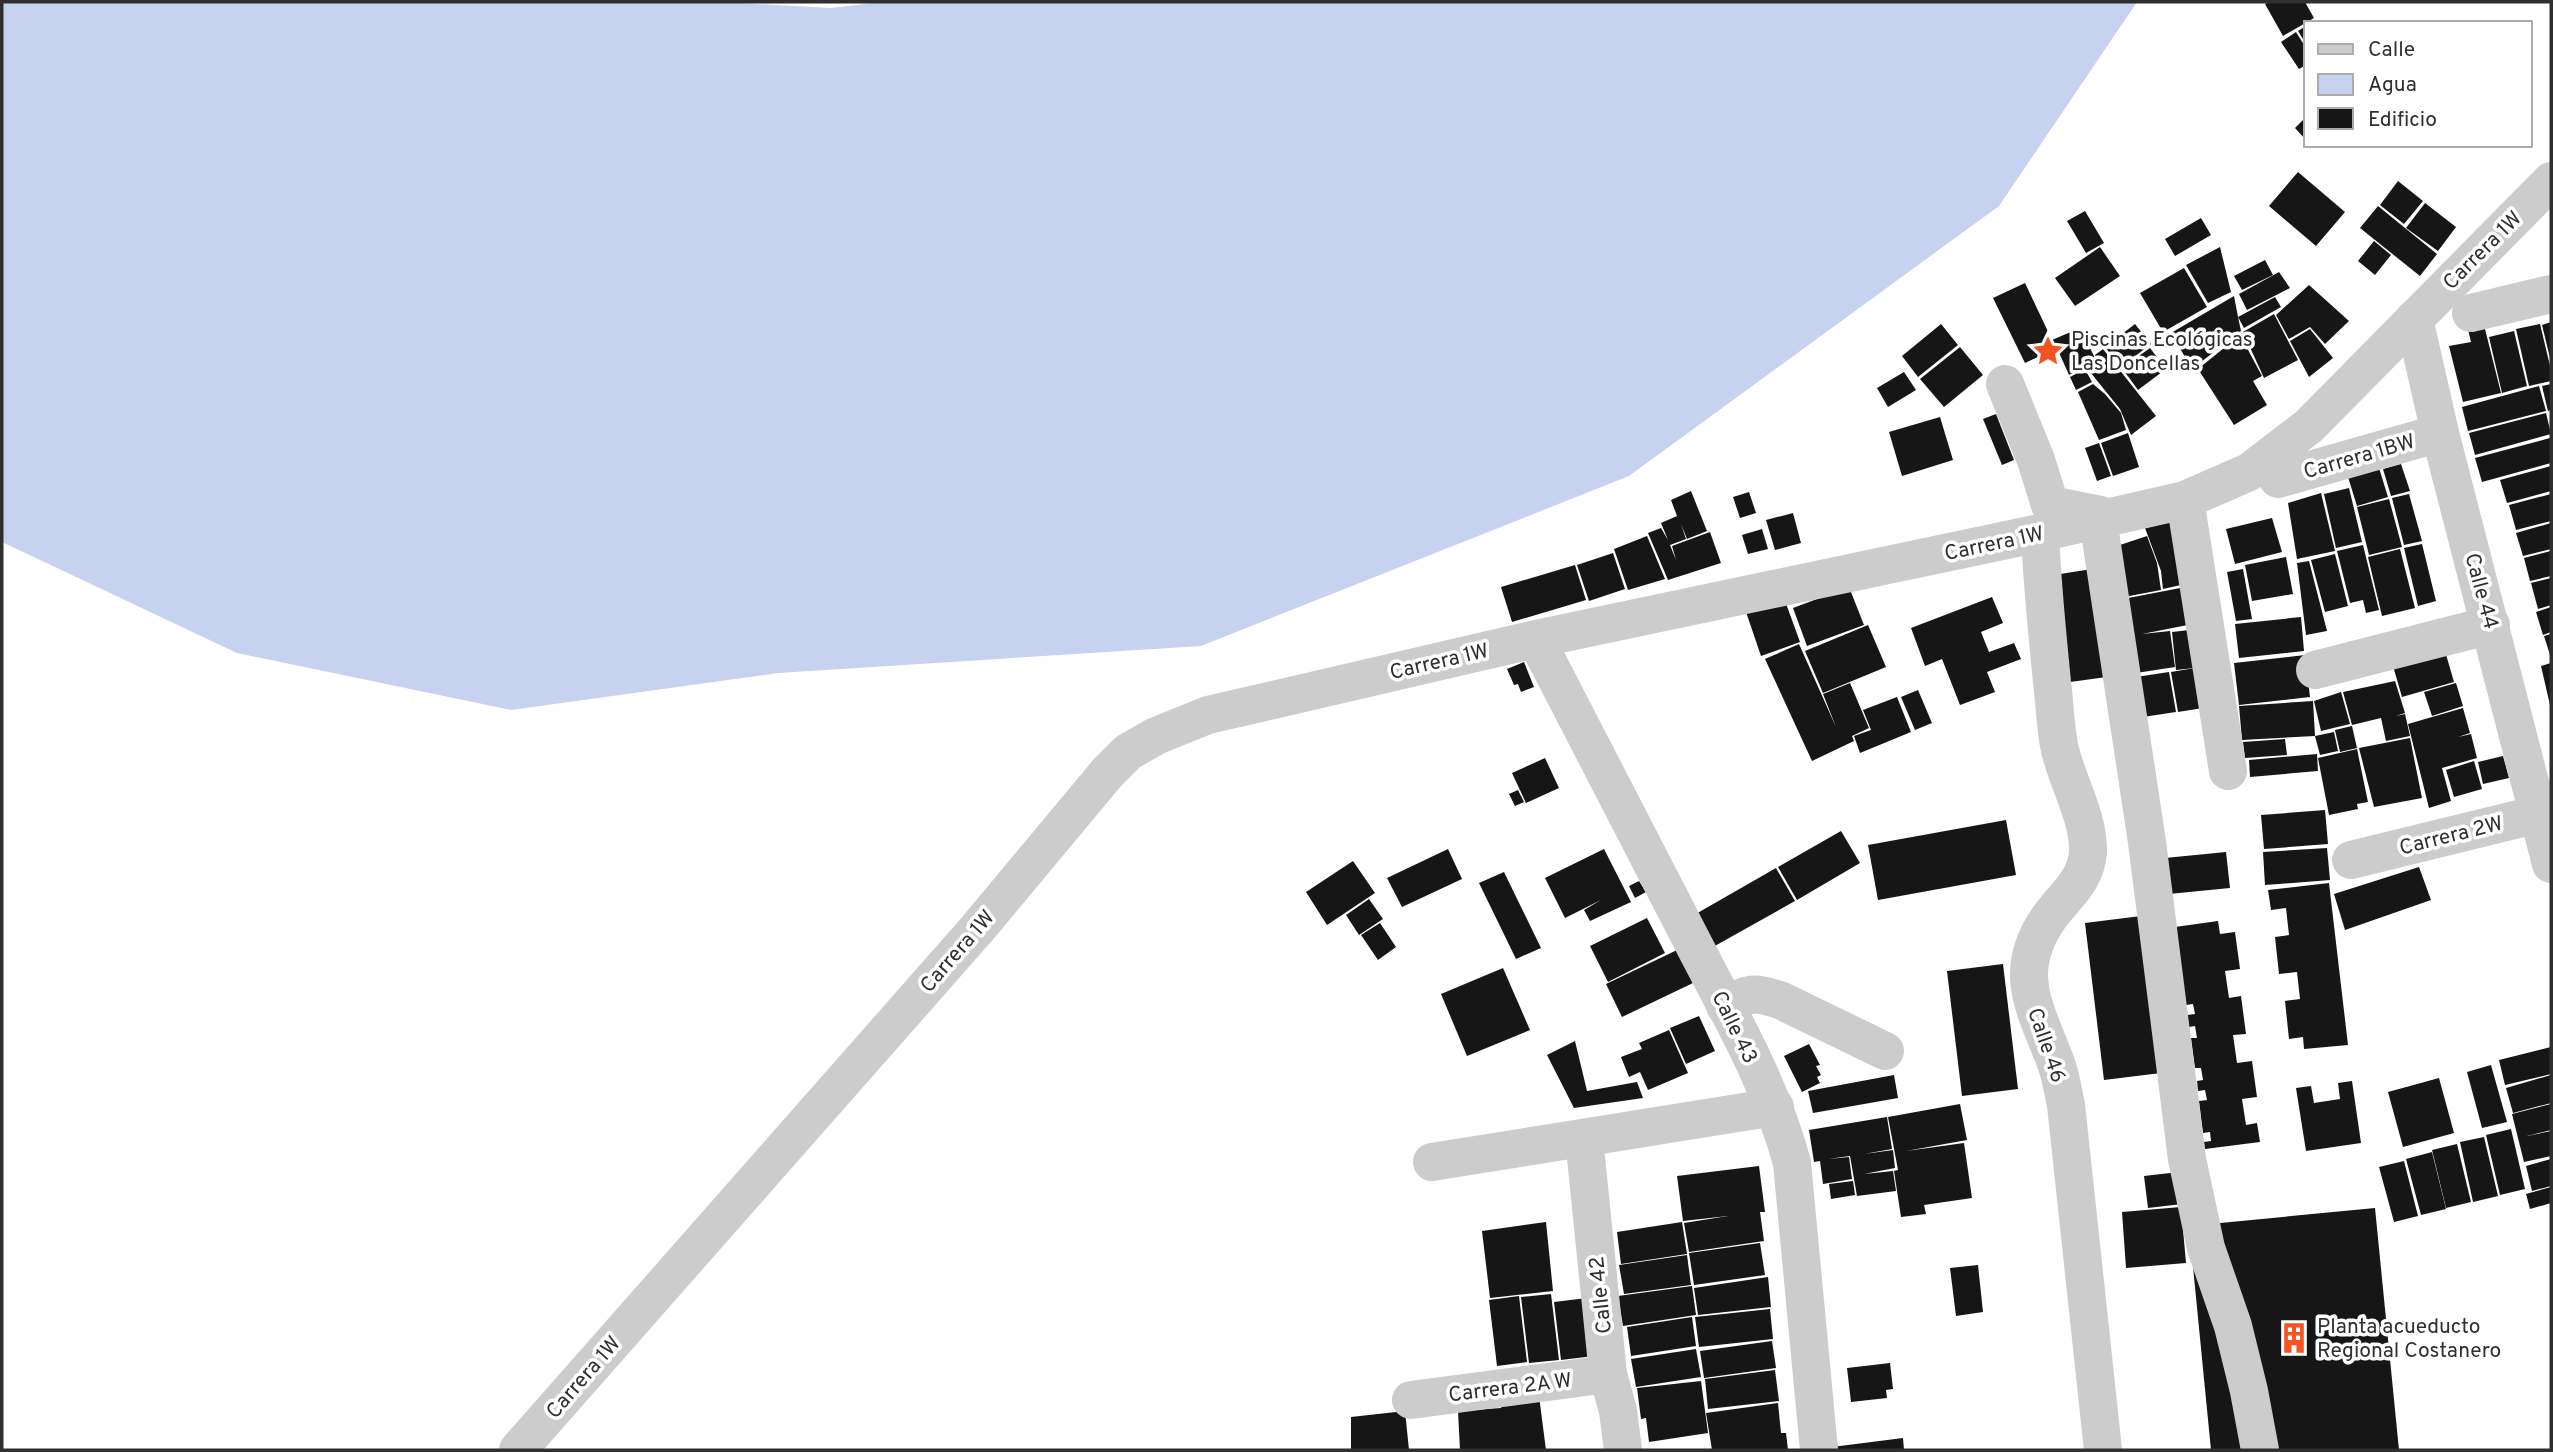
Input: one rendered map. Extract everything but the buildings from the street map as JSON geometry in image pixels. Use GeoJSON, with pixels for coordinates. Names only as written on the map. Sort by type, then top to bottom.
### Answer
{"type":"FeatureCollection","features":[{"type":"Feature","properties":{"kind":"street","name":"Carrera 1W"},"geometry":{"type":"LineString","coordinates":[[518,1450],[978,929],[1107,773],[1128,752],[1156,736],[1208,715],[1536,639],[2185,500],[2249,472],[2309,426],[2343,395],[2414,318],[2551,181]]}},
{"type":"Feature","properties":{"kind":"street"},"geometry":{"type":"LineString","coordinates":[[2471,313],[2551,293]]}},
{"type":"Feature","properties":{"kind":"street","name":"Calle 44"},"geometry":{"type":"LineString","coordinates":[[2414,318],[2440,433],[2491,625],[2545,812],[2551,864]]}},
{"type":"Feature","properties":{"kind":"street"},"geometry":{"type":"LineString","coordinates":[[2005,384],[2050,505],[2102,518],[2187,1159],[2206,1248],[2237,1339],[2260,1450]]}},
{"type":"Feature","properties":{"kind":"street","name":"Carrera 1BW"},"geometry":{"type":"LineString","coordinates":[[2278,479],[2440,433]]}},
{"type":"Feature","properties":{"kind":"street"},"geometry":{"type":"LineString","coordinates":[[2185,500],[2228,771]]}},
{"type":"Feature","properties":{"kind":"street","name":"Calle 46"},"geometry":{"type":"LineString","coordinates":[[2040,533],[2043,599],[2060,749],[2086,830],[2088,852],[2084,871],[2072,892],[2050,916],[2034,941],[2028,967],[2030,998],[2057,1065],[2066,1105],[2103,1450]]}},
{"type":"Feature","properties":{"kind":"street"},"geometry":{"type":"LineString","coordinates":[[2315,670],[2491,625]]}},
{"type":"Feature","properties":{"kind":"street","name":"Calle 43"},"geometry":{"type":"LineString","coordinates":[[1536,639],[1775,1107],[1792,1163],[1819,1450]]}},
{"type":"Feature","properties":{"kind":"street","name":"Carrera 2W"},"geometry":{"type":"LineString","coordinates":[[2351,860],[2545,812]]}},
{"type":"Feature","properties":{"kind":"street"},"geometry":{"type":"LineString","coordinates":[[1725,1006],[1747,994],[1763,995],[1780,1000],[1885,1051]]}},
{"type":"Feature","properties":{"kind":"street"},"geometry":{"type":"LineString","coordinates":[[1432,1162],[1775,1107]]}},
{"type":"Feature","properties":{"kind":"street","name":"Calle 42"},"geometry":{"type":"LineString","coordinates":[[1584,1138],[1608,1374],[1618,1411],[1623,1450]]}},
{"type":"Feature","properties":{"kind":"street","name":"Carrera 2A W"},"geometry":{"type":"LineString","coordinates":[[1411,1400],[1608,1374]]}},
{"type":"Feature","properties":{"kind":"water"},"geometry":{"type":"Polygon","coordinates":[[[2,2],[718,2],[831,8],[882,2],[2137,2],[1999,206],[1629,476],[1201,646],[778,673],[511,710],[237,653],[2,542],[2,2]]]}},
{"type":"Feature","properties":{"kind":"place","name":"Piscinas Ecológicas Las Doncellas"},"geometry":{"type":"Point","coordinates":[2048,351]}},
{"type":"Feature","properties":{"kind":"place","name":"Planta acueducto Regional Costanero"},"geometry":{"type":"Point","coordinates":[2294,1338]}}]}
